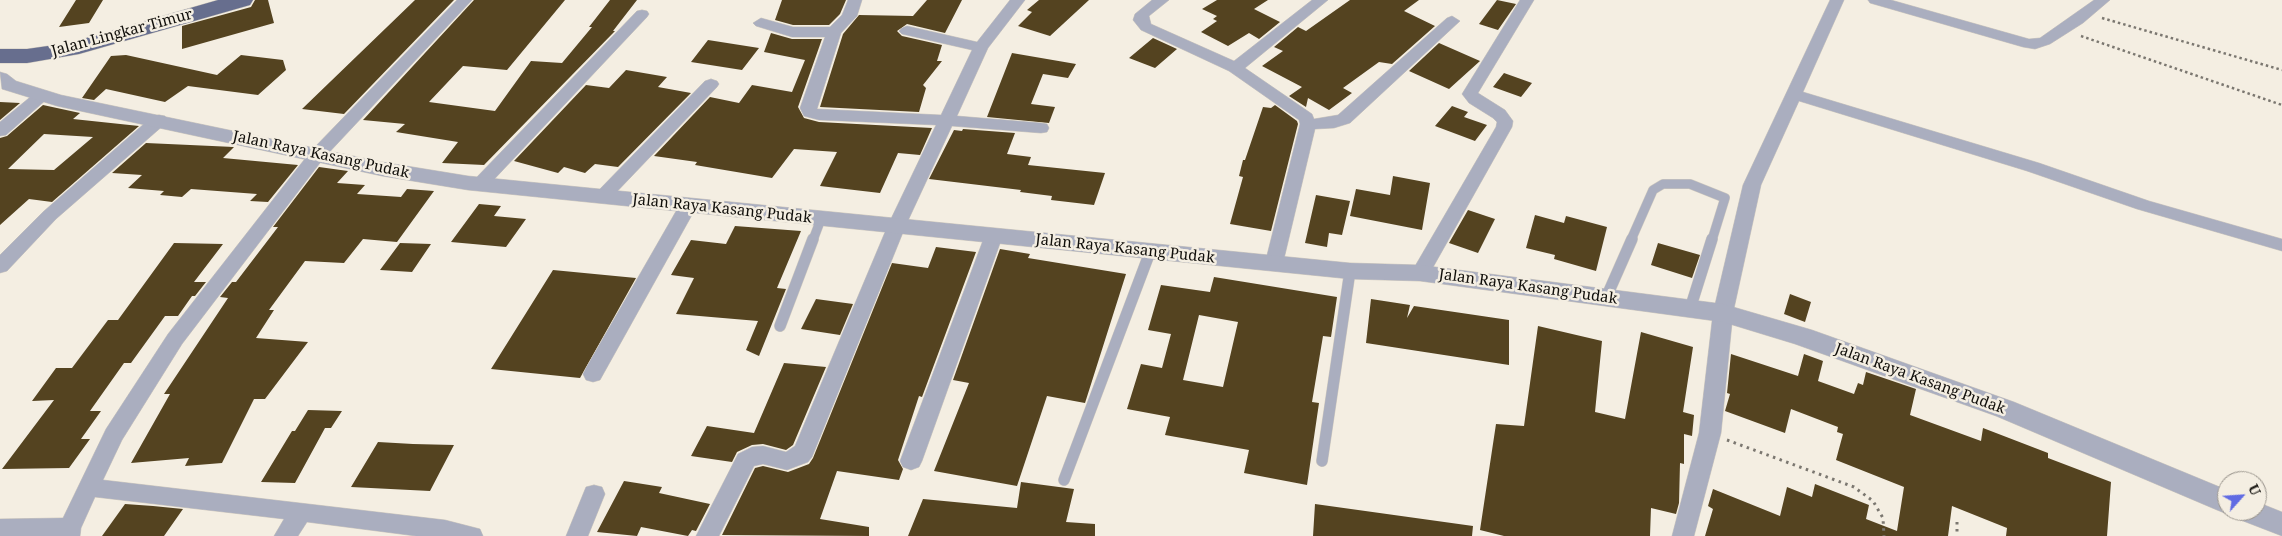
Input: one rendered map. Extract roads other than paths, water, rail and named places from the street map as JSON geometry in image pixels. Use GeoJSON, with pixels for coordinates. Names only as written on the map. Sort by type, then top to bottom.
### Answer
{"type":"FeatureCollection","features":[{"type":"Feature","properties":{"kind":"highway","name":"Jalan Lingkar Timur"},"geometry":{"type":"LineString","coordinates":[[0,56],[27,56],[71,49],[242,0]]}},
{"type":"Feature","properties":{"kind":"street"},"geometry":{"type":"LineString","coordinates":[[0,529],[70,532],[88,487],[114,435],[175,339],[317,155],[465,0]]}},
{"type":"Feature","properties":{"kind":"street"},"geometry":{"type":"LineString","coordinates":[[856,0],[849,16],[834,32],[808,108],[810,112],[819,115],[946,120],[1041,128]]}},
{"type":"Feature","properties":{"kind":"street"},"geometry":{"type":"LineString","coordinates":[[707,536],[746,460],[752,456],[763,455],[787,460],[800,456],[804,451],[898,226],[946,120],[981,47],[1018,0]]}},
{"type":"Feature","properties":{"kind":"street"},"geometry":{"type":"LineString","coordinates":[[1162,0],[1142,14],[1141,20],[1146,27],[1234,68],[1302,113],[1308,124],[1274,263]]}},
{"type":"Feature","properties":{"kind":"street"},"geometry":{"type":"LineString","coordinates":[[1234,68],[1321,0]]}},
{"type":"Feature","properties":{"kind":"street"},"geometry":{"type":"LineString","coordinates":[[1420,273],[1504,127],[1505,120],[1499,114],[1474,99],[1470,94],[1527,0]]}},
{"type":"Feature","properties":{"kind":"street"},"geometry":{"type":"LineString","coordinates":[[1683,536],[1710,433],[1723,313],[1752,185],[1836,0]]}},
{"type":"Feature","properties":{"kind":"street"},"geometry":{"type":"LineString","coordinates":[[1875,0],[2028,44],[2035,44],[2045,40],[2078,20],[2103,0]]}},
{"type":"Feature","properties":{"kind":"street"},"geometry":{"type":"LineString","coordinates":[[480,184],[642,14]]}},
{"type":"Feature","properties":{"kind":"street"},"geometry":{"type":"LineString","coordinates":[[1308,124],[1334,123],[1344,119],[1452,21]]}},
{"type":"Feature","properties":{"kind":"street"},"geometry":{"type":"LineString","coordinates":[[761,23],[792,32],[834,32]]}},
{"type":"Feature","properties":{"kind":"street"},"geometry":{"type":"LineString","coordinates":[[907,31],[981,47]]}},
{"type":"Feature","properties":{"kind":"street","name":"Jalan Raya Kasang Pudak"},"geometry":{"type":"LineString","coordinates":[[0,78],[9,85],[41,96],[382,169],[480,184],[1350,271],[1420,273],[1723,313],[1804,337],[2006,409],[2217,498]]}},
{"type":"Feature","properties":{"kind":"street"},"geometry":{"type":"LineString","coordinates":[[602,196],[711,84]]}},
{"type":"Feature","properties":{"kind":"street"},"geometry":{"type":"LineString","coordinates":[[1792,94],[2033,167],[2143,205],[2282,246]]}},
{"type":"Feature","properties":{"kind":"street"},"geometry":{"type":"LineString","coordinates":[[0,132],[41,96]]}},
{"type":"Feature","properties":{"kind":"street"},"geometry":{"type":"LineString","coordinates":[[0,266],[50,215],[158,120]]}},
{"type":"Feature","properties":{"kind":"street"},"geometry":{"type":"LineString","coordinates":[[593,374],[688,206]]}},
{"type":"Feature","properties":{"kind":"street"},"geometry":{"type":"LineString","coordinates":[[911,462],[994,236]]}},
{"type":"Feature","properties":{"kind":"street"},"geometry":{"type":"LineString","coordinates":[[88,487],[301,512],[458,535]]}},
{"type":"Feature","properties":{"kind":"street"},"geometry":{"type":"LineString","coordinates":[[577,536],[594,494]]}},
{"type":"Feature","properties":{"kind":"street"},"geometry":{"type":"LineString","coordinates":[[285,536],[301,512]]}},
{"type":"Feature","properties":{"kind":"street"},"geometry":{"type":"LineString","coordinates":[[2267,519],[2282,525]]}},
{"type":"Feature","properties":{"kind":"lane"},"geometry":{"type":"LineString","coordinates":[[1606,298],[1653,190],[1663,184],[1683,183],[1725,198],[1690,309]]}},
{"type":"Feature","properties":{"kind":"lane"},"geometry":{"type":"LineString","coordinates":[[780,326],[821,219]]}},
{"type":"Feature","properties":{"kind":"lane"},"geometry":{"type":"LineString","coordinates":[[1064,480],[1150,252]]}},
{"type":"Feature","properties":{"kind":"lane"},"geometry":{"type":"LineString","coordinates":[[1322,461],[1350,271]]}}]}
